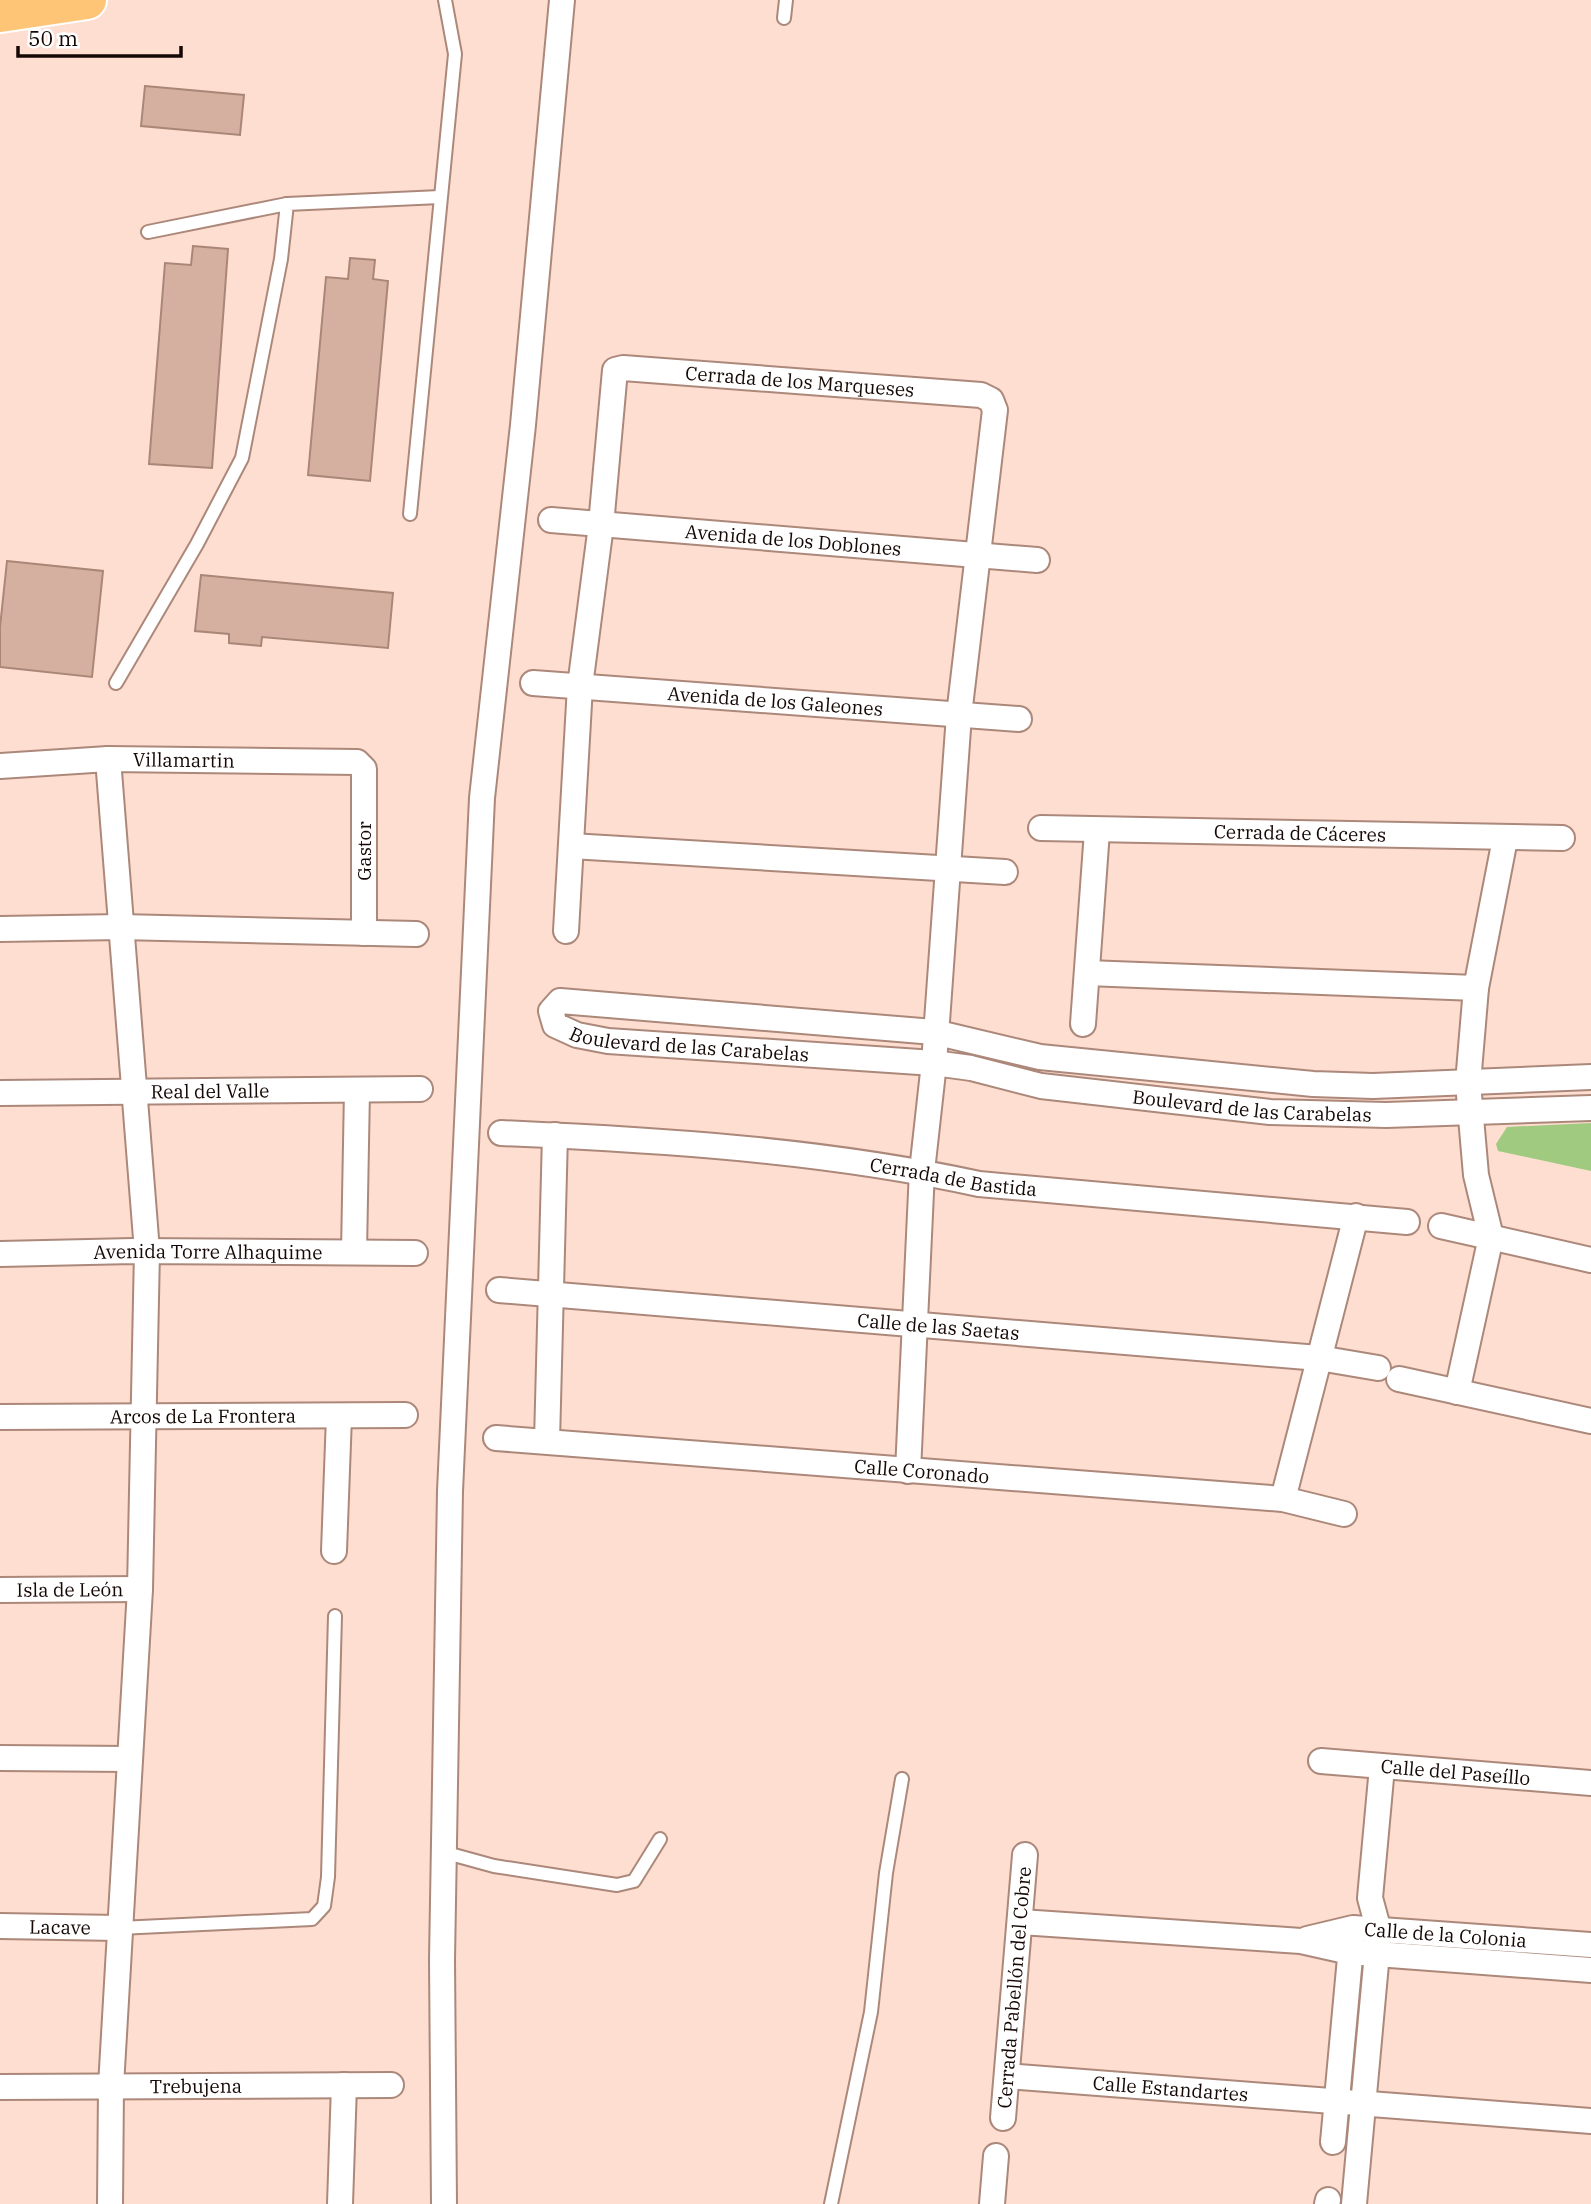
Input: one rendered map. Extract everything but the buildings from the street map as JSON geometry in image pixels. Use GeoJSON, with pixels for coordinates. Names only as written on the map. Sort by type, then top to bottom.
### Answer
{"type":"FeatureCollection","features":[{"type":"Feature","properties":{"kind":"main road"},"geometry":{"type":"LineString","coordinates":[[0,13],[87,0]]}},
{"type":"Feature","properties":{"kind":"street"},"geometry":{"type":"LineString","coordinates":[[444,2204],[443,1852],[450,1492],[482,798],[523,425],[562,0]]}},
{"type":"Feature","properties":{"kind":"street","name":"Cerrada de los Marqueses"},"geometry":{"type":"LineString","coordinates":[[566,931],[580,686],[601,525],[615,370],[624,368],[981,394],[991,400],[995,410],[959,715],[934,1032],[934,1063],[922,1171],[908,1471]]}},
{"type":"Feature","properties":{"kind":"street","name":"Avenida de los Doblones"},"geometry":{"type":"LineString","coordinates":[[551,520],[1037,560]]}},
{"type":"Feature","properties":{"kind":"street","name":"Avenida de los Galeones"},"geometry":{"type":"LineString","coordinates":[[533,683],[1019,719]]}},
{"type":"Feature","properties":{"kind":"street"},"geometry":{"type":"LineString","coordinates":[[108,759],[137,1092],[147,1251],[140,1589],[111,2086],[110,2204]]}},
{"type":"Feature","properties":{"kind":"street","name":"Villamartin"},"geometry":{"type":"LineString","coordinates":[[0,766],[108,759],[357,762],[364,768]]}},
{"type":"Feature","properties":{"kind":"street","name":"Gastor"},"geometry":{"type":"LineString","coordinates":[[364,768],[364,933]]}},
{"type":"Feature","properties":{"kind":"street","name":"Cerrada de Cáceres"},"geometry":{"type":"LineString","coordinates":[[1041,828],[1562,838]]}},
{"type":"Feature","properties":{"kind":"street"},"geometry":{"type":"LineString","coordinates":[[1083,1024],[1097,831]]}},
{"type":"Feature","properties":{"kind":"street"},"geometry":{"type":"LineString","coordinates":[[1505,839],[1476,988],[1468,1083],[1476,1175],[1491,1237],[1457,1392],[1591,1420]]}},
{"type":"Feature","properties":{"kind":"street"},"geometry":{"type":"LineString","coordinates":[[571,846],[1005,872]]}},
{"type":"Feature","properties":{"kind":"street"},"geometry":{"type":"LineString","coordinates":[[0,929],[121,928],[416,934]]}},
{"type":"Feature","properties":{"kind":"street"},"geometry":{"type":"LineString","coordinates":[[1087,973],[1476,988]]}},
{"type":"Feature","properties":{"kind":"street","name":"Boulevard de las Carabelas"},"geometry":{"type":"LineString","coordinates":[[1591,1077],[1373,1086],[1313,1084],[1040,1057],[934,1032],[560,1001],[551,1011],[555,1025],[577,1035],[608,1041],[934,1063],[1041,1086],[1270,1112],[1325,1115],[1591,1108]]}},
{"type":"Feature","properties":{"kind":"street","name":"Real del Valle"},"geometry":{"type":"LineString","coordinates":[[0,1093],[420,1089]]}},
{"type":"Feature","properties":{"kind":"street"},"geometry":{"type":"LineString","coordinates":[[354,1252],[357,1090]]}},
{"type":"Feature","properties":{"kind":"street","name":"Cerrada de Bastida"},"geometry":{"type":"LineString","coordinates":[[501,1133],[766,1152],[922,1171],[979,1184],[1407,1222]]}},
{"type":"Feature","properties":{"kind":"street"},"geometry":{"type":"LineString","coordinates":[[547,1441],[555,1136]]}},
{"type":"Feature","properties":{"kind":"street"},"geometry":{"type":"LineString","coordinates":[[1283,1499],[1356,1216]]}},
{"type":"Feature","properties":{"kind":"street"},"geometry":{"type":"LineString","coordinates":[[1440,1226],[1591,1260]]}},
{"type":"Feature","properties":{"kind":"street","name":"Avenida Torre Alhaquime"},"geometry":{"type":"LineString","coordinates":[[0,1254],[147,1251],[415,1253]]}},
{"type":"Feature","properties":{"kind":"street","name":"Calle de las Saetas"},"geometry":{"type":"LineString","coordinates":[[499,1290],[1319,1358],[1457,1392]]}},
{"type":"Feature","properties":{"kind":"street","name":"Arcos de La Frontera"},"geometry":{"type":"LineString","coordinates":[[0,1417],[405,1415]]}},
{"type":"Feature","properties":{"kind":"street"},"geometry":{"type":"LineString","coordinates":[[334,1551],[340,1416]]}},
{"type":"Feature","properties":{"kind":"street","name":"Calle Coronado"},"geometry":{"type":"LineString","coordinates":[[496,1438],[1283,1499],[1344,1514]]}},
{"type":"Feature","properties":{"kind":"street","name":"Isla de León"},"geometry":{"type":"LineString","coordinates":[[0,1590],[140,1589]]}},
{"type":"Feature","properties":{"kind":"street"},"geometry":{"type":"LineString","coordinates":[[0,1758],[130,1759]]}},
{"type":"Feature","properties":{"kind":"street","name":"Calle del Paseíllo"},"geometry":{"type":"LineString","coordinates":[[1321,1760],[1591,1783]]}},
{"type":"Feature","properties":{"kind":"street"},"geometry":{"type":"LineString","coordinates":[[1354,2204],[1377,1942],[1370,1898],[1382,1766]]}},
{"type":"Feature","properties":{"kind":"street","name":"Cerrada Pabellón del Cobre"},"geometry":{"type":"LineString","coordinates":[[1003,2118],[1025,1855]]}},
{"type":"Feature","properties":{"kind":"street"},"geometry":{"type":"LineString","coordinates":[[1333,2143],[1352,1940],[1370,1898]]}},
{"type":"Feature","properties":{"kind":"street","name":"Calle de la Colonia"},"geometry":{"type":"LineString","coordinates":[[1021,1922],[1301,1941],[1377,1942],[1591,1970]]}},
{"type":"Feature","properties":{"kind":"street","name":"Lacave"},"geometry":{"type":"LineString","coordinates":[[0,1926],[119,1928]]}},
{"type":"Feature","properties":{"kind":"street","name":"Calle de la Colonia"},"geometry":{"type":"LineString","coordinates":[[1377,1942],[1591,1945]]}},
{"type":"Feature","properties":{"kind":"street","name":"Calle Estandartes"},"geometry":{"type":"LineString","coordinates":[[1007,2076],[1591,2121]]}},
{"type":"Feature","properties":{"kind":"street"},"geometry":{"type":"LineString","coordinates":[[340,2204],[344,2085]]}},
{"type":"Feature","properties":{"kind":"street","name":"Trebujena"},"geometry":{"type":"LineString","coordinates":[[0,2087],[391,2085]]}},
{"type":"Feature","properties":{"kind":"street"},"geometry":{"type":"LineString","coordinates":[[992,2204],[996,2156]]}},
{"type":"Feature","properties":{"kind":"lane"},"geometry":{"type":"LineString","coordinates":[[410,514],[455,54],[445,0]]}},
{"type":"Feature","properties":{"kind":"lane"},"geometry":{"type":"LineString","coordinates":[[784,18],[786,0]]}},
{"type":"Feature","properties":{"kind":"lane"},"geometry":{"type":"LineString","coordinates":[[148,232],[287,204],[440,197]]}},
{"type":"Feature","properties":{"kind":"lane"},"geometry":{"type":"LineString","coordinates":[[116,683],[197,544],[242,458],[281,259],[287,204]]}},
{"type":"Feature","properties":{"kind":"lane"},"geometry":{"type":"LineString","coordinates":[[119,1928],[279,1923],[312,1919],[324,1906],[328,1877],[335,1616]]}},
{"type":"Feature","properties":{"kind":"lane"},"geometry":{"type":"LineString","coordinates":[[831,2204],[870,2012],[886,1873],[902,1779]]}},
{"type":"Feature","properties":{"kind":"lane"},"geometry":{"type":"LineString","coordinates":[[443,1852],[516,1870],[617,1885],[634,1881],[660,1839]]}},
{"type":"Feature","properties":{"kind":"green space"},"geometry":{"type":"Polygon","coordinates":[[[1591,1123],[1591,1171],[1498,1151],[1496,1144],[1507,1127],[1591,1123]]]}}]}
